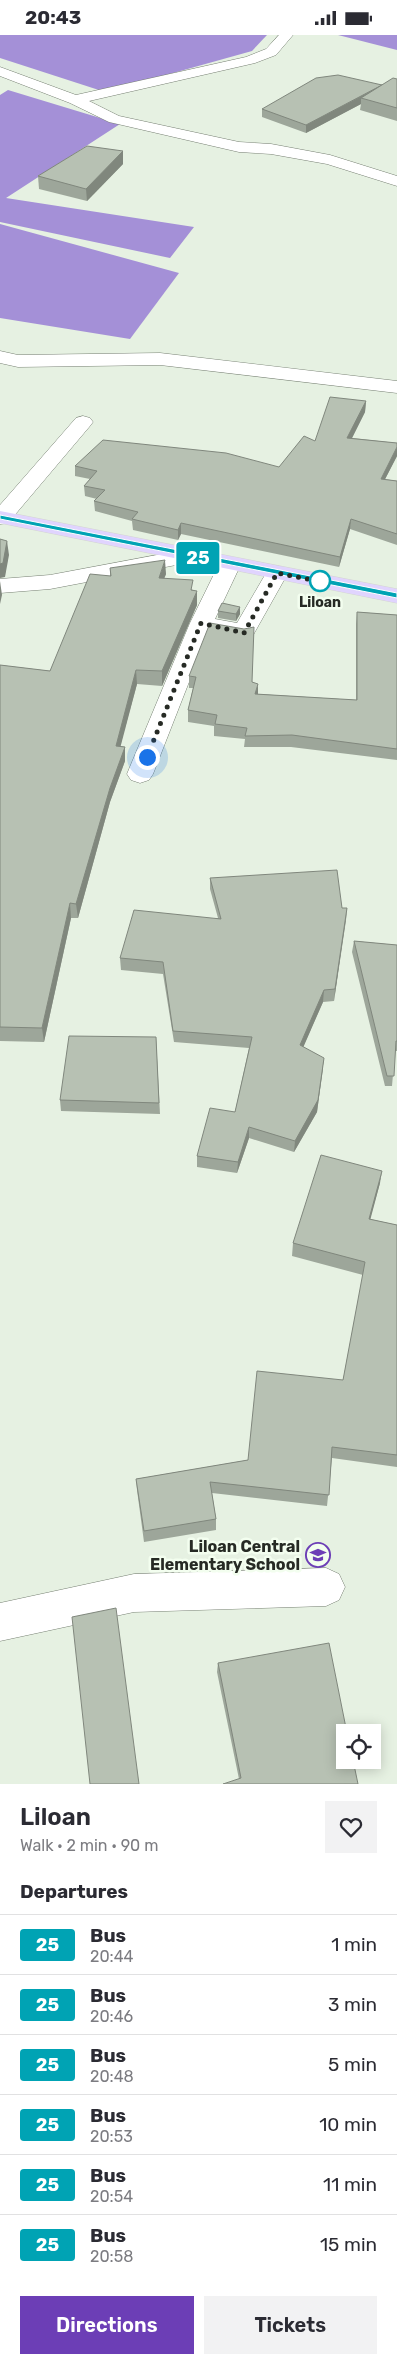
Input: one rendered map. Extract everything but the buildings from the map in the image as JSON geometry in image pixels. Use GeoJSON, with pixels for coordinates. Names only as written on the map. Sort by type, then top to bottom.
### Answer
{"type":"FeatureCollection","features":[{"type":"Feature","properties":{"kind":"main road"},"geometry":{"type":"LineString","coordinates":[[0,517],[397,596]]}},
{"type":"Feature","properties":{"kind":"street"},"geometry":{"type":"LineString","coordinates":[[75,100],[250,60],[271,52],[286,35]]}},
{"type":"Feature","properties":{"kind":"street"},"geometry":{"type":"LineString","coordinates":[[0,71],[75,100],[114,119],[151,129],[239,147],[272,149],[330,161],[397,181]]}},
{"type":"Feature","properties":{"kind":"street"},"geometry":{"type":"LineString","coordinates":[[0,85],[17,78]]}},
{"type":"Feature","properties":{"kind":"street"},"geometry":{"type":"LineString","coordinates":[[0,357],[18,361],[160,359],[397,387]]}},
{"type":"Feature","properties":{"kind":"street"},"geometry":{"type":"LineString","coordinates":[[0,517],[83,422]]}},
{"type":"Feature","properties":{"kind":"street"},"geometry":{"type":"LineString","coordinates":[[0,586],[50,582],[189,556]]}},
{"type":"Feature","properties":{"kind":"street"},"geometry":{"type":"LineString","coordinates":[[140,774],[201,623],[230,564]]}},
{"type":"Feature","properties":{"kind":"street"},"geometry":{"type":"LineString","coordinates":[[201,623],[244,633],[277,573]]}},
{"type":"Feature","properties":{"kind":"street"},"geometry":{"type":"LineString","coordinates":[[0,1622],[134,1593],[326,1587]]}},
{"type":"Feature","properties":{"kind":"shaded area"},"geometry":{"type":"Polygon","coordinates":[[[0,35],[267,35],[252,51],[105,92],[0,58],[0,35]]]}},
{"type":"Feature","properties":{"kind":"shaded area"},"geometry":{"type":"Polygon","coordinates":[[[338,35],[397,35],[397,50],[338,35]]]}},
{"type":"Feature","properties":{"kind":"shaded area"},"geometry":{"type":"Polygon","coordinates":[[[8,90],[120,124],[6,198],[194,227],[170,258],[0,222],[0,95],[8,90]]]}},
{"type":"Feature","properties":{"kind":"shaded area"},"geometry":{"type":"Polygon","coordinates":[[[0,224],[179,273],[130,339],[0,318],[0,224]]]}},
{"type":"Feature","properties":{"kind":"bus line","name":"25"},"geometry":{"type":"LineString","coordinates":[[0,517],[397,596]]}},
{"type":"Feature","properties":{"kind":"place","name":"Liloan"},"geometry":{"type":"Point","coordinates":[320,581]}},
{"type":"Feature","properties":{"kind":"place","name":"Liloan Central Elementary School"},"geometry":{"type":"Point","coordinates":[318,1555]}},
{"type":"Feature","properties":{"kind":"route"},"geometry":{"type":"LineString","coordinates":[[147,757],[201,623],[244,633],[277,573],[328,583],[320,581]]}}]}
